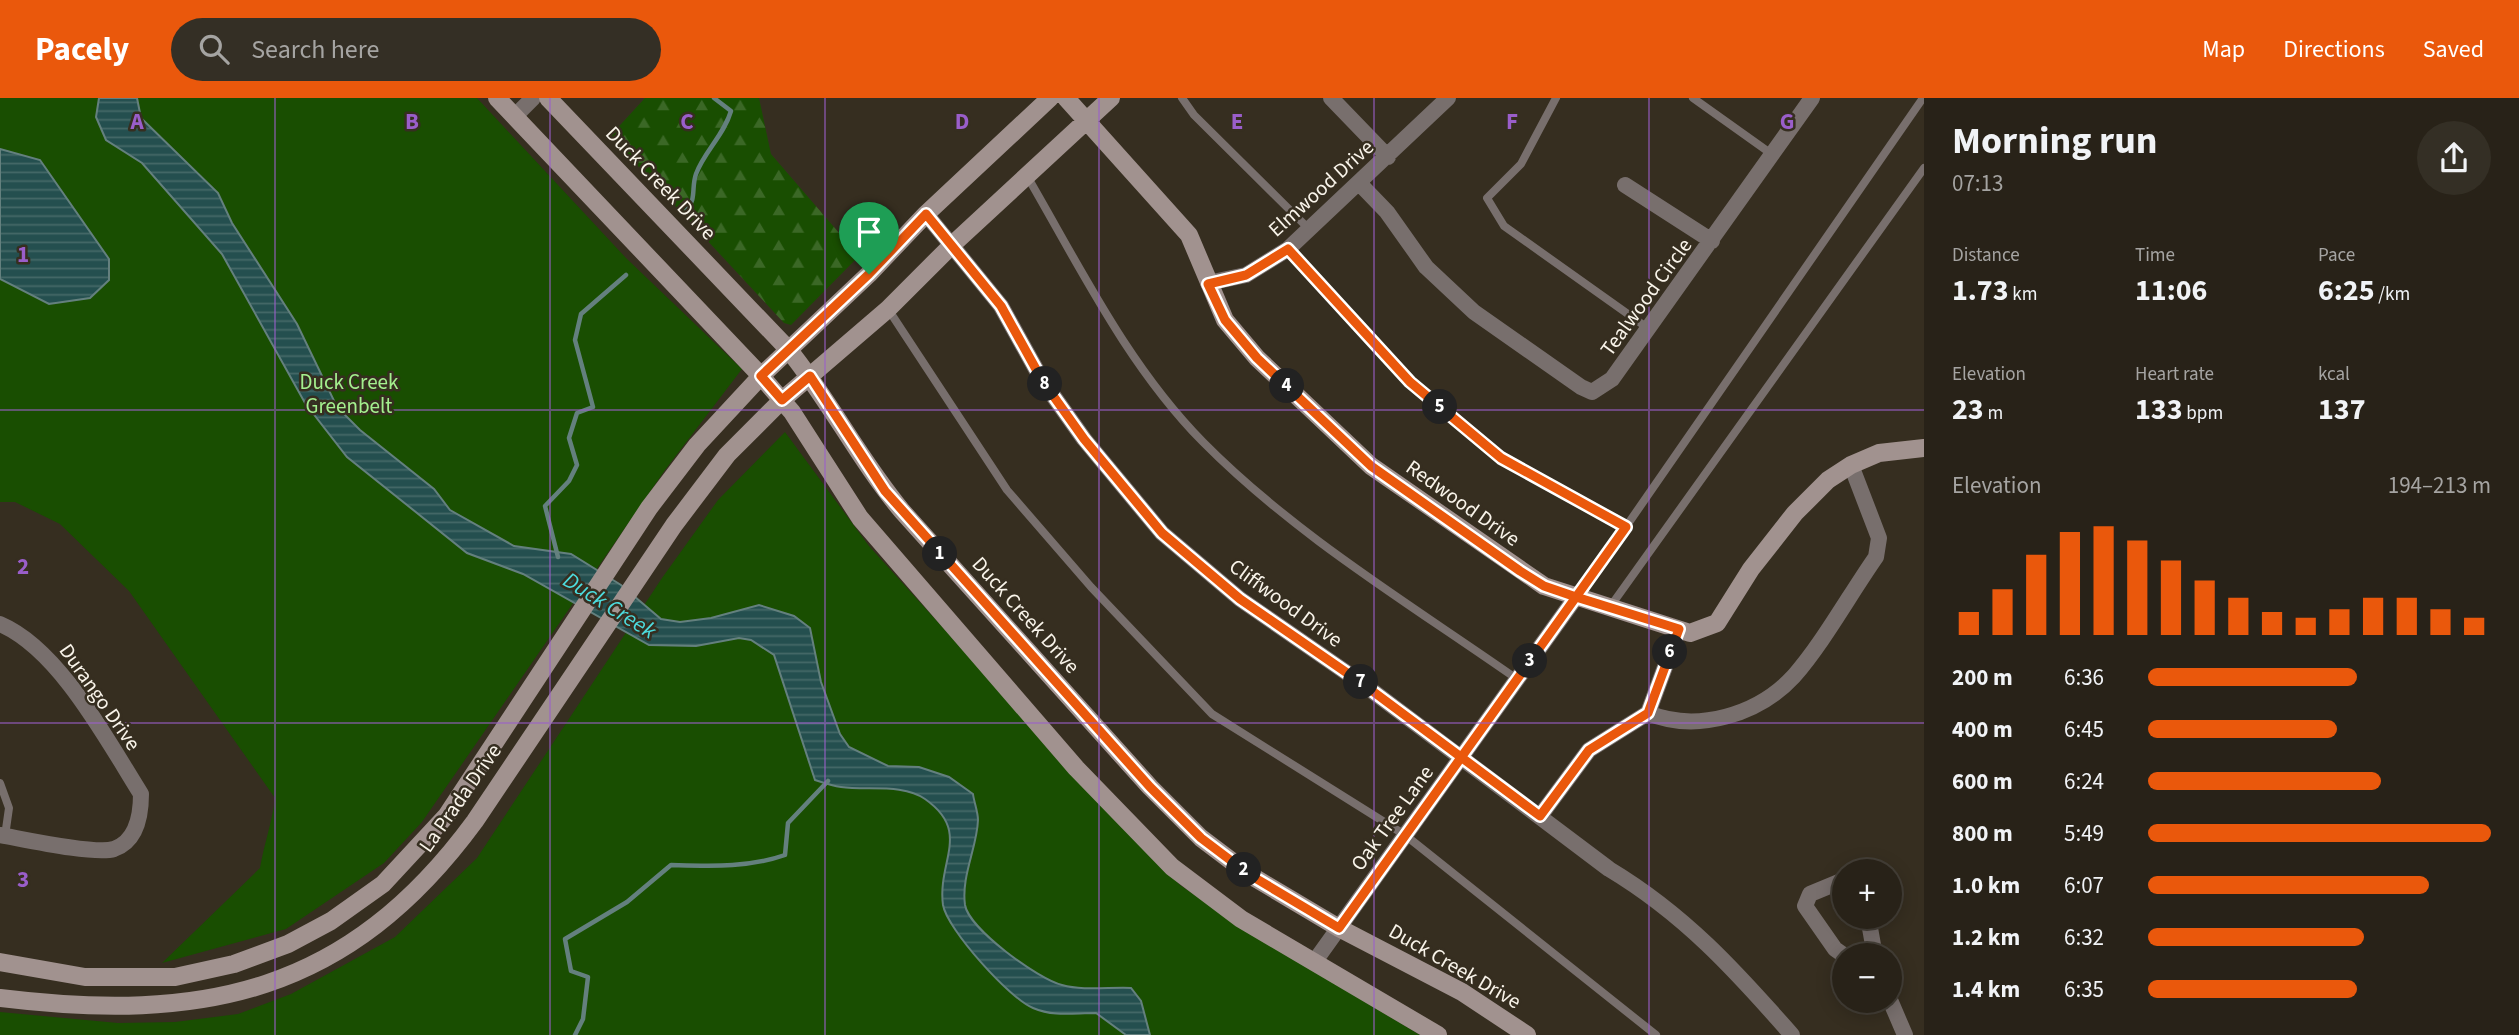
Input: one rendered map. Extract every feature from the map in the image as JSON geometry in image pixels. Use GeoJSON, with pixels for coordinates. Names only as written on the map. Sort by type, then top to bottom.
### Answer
{"type":"FeatureCollection","features":[{"type":"Feature","properties":{"kind":"main road"},"geometry":{"type":"LineString","coordinates":[[497,98],[761,376],[782,400],[860,518],[1076,768],[1189,881],[1241,919],[1438,1035]]}},
{"type":"Feature","properties":{"kind":"main road","name":"Duck Creek Drive"},"geometry":{"type":"LineString","coordinates":[[548,98],[789,349],[810,376],[885,491],[1150,787],[1201,838],[1250,875],[1339,928],[1462,992],[1527,1035]]}},
{"type":"Feature","properties":{"kind":"main road","name":"La Prada Drive"},"geometry":{"type":"LineString","coordinates":[[0,962],[85,977],[175,977],[234,964],[288,944],[331,921],[383,884],[447,815],[649,508],[697,445],[761,376],[869,274],[926,214],[1050,98]]}},
{"type":"Feature","properties":{"kind":"main road","name":"Redwood Drive"},"geometry":{"type":"LineString","coordinates":[[1066,98],[1189,235],[1225,320],[1257,358],[1371,466],[1544,586],[1690,632],[1717,622],[1751,569],[1795,513],[1828,480],[1851,465],[1880,453],[1924,448]]}},
{"type":"Feature","properties":{"kind":"main road","name":"La Prada Drive"},"geometry":{"type":"LineString","coordinates":[[0,998],[71,1007],[134,1008],[183,1004],[236,993],[283,979],[332,954],[401,905],[442,866],[475,821],[674,525],[727,455],[782,400],[888,309],[952,245],[1111,98]]}},
{"type":"Feature","properties":{"kind":"street"},"geometry":{"type":"LineString","coordinates":[[514,117],[533,98]]}},
{"type":"Feature","properties":{"kind":"street"},"geometry":{"type":"LineString","coordinates":[[1331,98],[1388,157]]}},
{"type":"Feature","properties":{"kind":"street","name":"Elmwood Drive"},"geometry":{"type":"LineString","coordinates":[[1208,284],[1246,275],[1288,249],[1448,98]]}},
{"type":"Feature","properties":{"kind":"street","name":"Tealwood Circle"},"geometry":{"type":"LineString","coordinates":[[1359,183],[1387,212],[1426,267],[1474,312],[1592,392],[1612,379],[1812,98]]}},
{"type":"Feature","properties":{"kind":"street"},"geometry":{"type":"LineString","coordinates":[[1625,185],[1712,241]]}},
{"type":"Feature","properties":{"kind":"street","name":"Cliffwood Drive"},"geometry":{"type":"LineString","coordinates":[[926,214],[1001,306],[1042,380],[1084,439],[1162,533],[1240,599],[1462,756],[1609,869],[1644,890],[1728,961],[1792,1035]]}},
{"type":"Feature","properties":{"kind":"street"},"geometry":{"type":"LineString","coordinates":[[1648,713],[1667,721],[1691,723],[1725,718],[1763,701],[1793,676],[1876,557],[1880,538],[1851,465]]}},
{"type":"Feature","properties":{"kind":"street","name":"Oak Tree Lane"},"geometry":{"type":"LineString","coordinates":[[1315,961],[1576,597]]}},
{"type":"Feature","properties":{"kind":"street","name":"Durango Drive"},"geometry":{"type":"LineString","coordinates":[[0,624],[20,633],[48,657],[141,794],[141,815],[131,835],[114,849],[83,848],[3,836]]}},
{"type":"Feature","properties":{"kind":"street"},"geometry":{"type":"LineString","coordinates":[[1540,816],[1589,750],[1648,713],[1679,629]]}},
{"type":"Feature","properties":{"kind":"street"},"geometry":{"type":"LineString","coordinates":[[1832,885],[1810,894],[1805,906],[1832,945]]}},
{"type":"Feature","properties":{"kind":"street"},"geometry":{"type":"LineString","coordinates":[[1896,1013],[1905,1035]]}},
{"type":"Feature","properties":{"kind":"lane"},"geometry":{"type":"LineString","coordinates":[[1182,98],[1194,115],[1309,229]]}},
{"type":"Feature","properties":{"kind":"lane"},"geometry":{"type":"LineString","coordinates":[[1556,98],[1521,163],[1487,198],[1504,226],[1649,329]]}},
{"type":"Feature","properties":{"kind":"lane"},"geometry":{"type":"LineString","coordinates":[[1693,98],[1773,156]]}},
{"type":"Feature","properties":{"kind":"lane"},"geometry":{"type":"LineString","coordinates":[[1576,597],[1923,98]]}},
{"type":"Feature","properties":{"kind":"lane"},"geometry":{"type":"LineString","coordinates":[[1609,608],[1924,168]]}},
{"type":"Feature","properties":{"kind":"lane"},"geometry":{"type":"LineString","coordinates":[[1027,176],[1131,354],[1202,441],[1289,519],[1517,679]]}},
{"type":"Feature","properties":{"kind":"lane"},"geometry":{"type":"LineString","coordinates":[[1288,249],[1410,382],[1501,458],[1626,527]]}},
{"type":"Feature","properties":{"kind":"lane"},"geometry":{"type":"LineString","coordinates":[[888,309],[1007,490],[1091,587],[1212,714],[1405,835],[1656,1035]]}},
{"type":"Feature","properties":{"kind":"lane"},"geometry":{"type":"LineString","coordinates":[[0,783],[9,808],[3,836]]}},
{"type":"Feature","properties":{"kind":"green space","name":"Duck Creek Greenbelt"},"geometry":{"type":"Polygon","coordinates":[[[0,98],[477,98],[626,258],[742,369],[665,470],[422,822],[384,863],[286,929],[162,963],[260,868],[275,798],[129,591],[60,524],[15,502],[0,502],[0,98]]]}},
{"type":"Feature","properties":{"kind":"green space"},"geometry":{"type":"Polygon","coordinates":[[[645,98],[759,98],[771,154],[859,256],[791,325],[784,323],[610,136],[645,98]]]}},
{"type":"Feature","properties":{"kind":"green space"},"geometry":{"type":"Polygon","coordinates":[[[785,432],[869,546],[1096,797],[1180,885],[1244,929],[1420,1035],[0,1035],[0,1012],[118,1023],[175,1022],[238,1014],[291,994],[395,937],[477,858],[662,578],[718,500],[785,432]]]}},
{"type":"Feature","properties":{"kind":"water","name":"Duck Creek"},"geometry":{"type":"Polygon","coordinates":[[[99,98],[137,98],[141,118],[218,193],[232,223],[297,324],[337,407],[360,430],[434,489],[450,510],[514,546],[571,554],[621,585],[661,619],[680,622],[711,618],[759,605],[794,616],[810,628],[821,682],[840,734],[849,747],[888,766],[919,767],[949,777],[973,794],[978,820],[964,894],[969,915],[978,927],[1006,952],[1051,981],[1079,988],[1131,988],[1141,1001],[1150,1035],[1126,1035],[1096,1013],[1056,1014],[1041,1011],[1023,1002],[995,978],[967,946],[947,916],[943,905],[942,889],[950,835],[947,823],[939,811],[925,799],[906,791],[841,787],[815,780],[774,655],[751,640],[739,638],[696,646],[649,645],[523,574],[467,553],[347,457],[305,403],[222,254],[142,163],[106,140],[96,117],[99,98]]]}},
{"type":"Feature","properties":{"kind":"water"},"geometry":{"type":"Polygon","coordinates":[[[0,149],[40,160],[109,259],[109,280],[90,298],[49,304],[0,279],[0,149]]]}},
{"type":"Feature","properties":{"kind":"waterway"},"geometry":{"type":"LineString","coordinates":[[686,211],[692,202],[700,166],[724,128],[731,111],[714,98]]}},
{"type":"Feature","properties":{"kind":"waterway"},"geometry":{"type":"LineString","coordinates":[[558,557],[545,506],[569,481],[577,465],[569,438],[577,413],[593,407],[575,340],[581,314],[626,275]]}},
{"type":"Feature","properties":{"kind":"waterway"},"geometry":{"type":"LineString","coordinates":[[575,1035],[583,1019],[588,977],[571,971],[565,939],[627,902],[671,865],[743,864],[785,855],[788,823],[828,781]]}},
{"type":"Feature","properties":{"kind":"route"},"geometry":{"type":"LineString","coordinates":[[869,274],[761,376],[782,400],[810,376],[885,491],[1150,787],[1201,838],[1250,875],[1339,928],[1462,756],[1517,679],[1576,597],[1544,586],[1520,571],[1371,466],[1257,358],[1225,320],[1208,284],[1246,275],[1288,249],[1410,382],[1501,458],[1626,527],[1576,597],[1679,629],[1648,713],[1589,750],[1540,816],[1462,756],[1363,684],[1240,599],[1162,533],[1084,439],[1042,380],[1001,306],[926,214],[869,274]]}}]}
